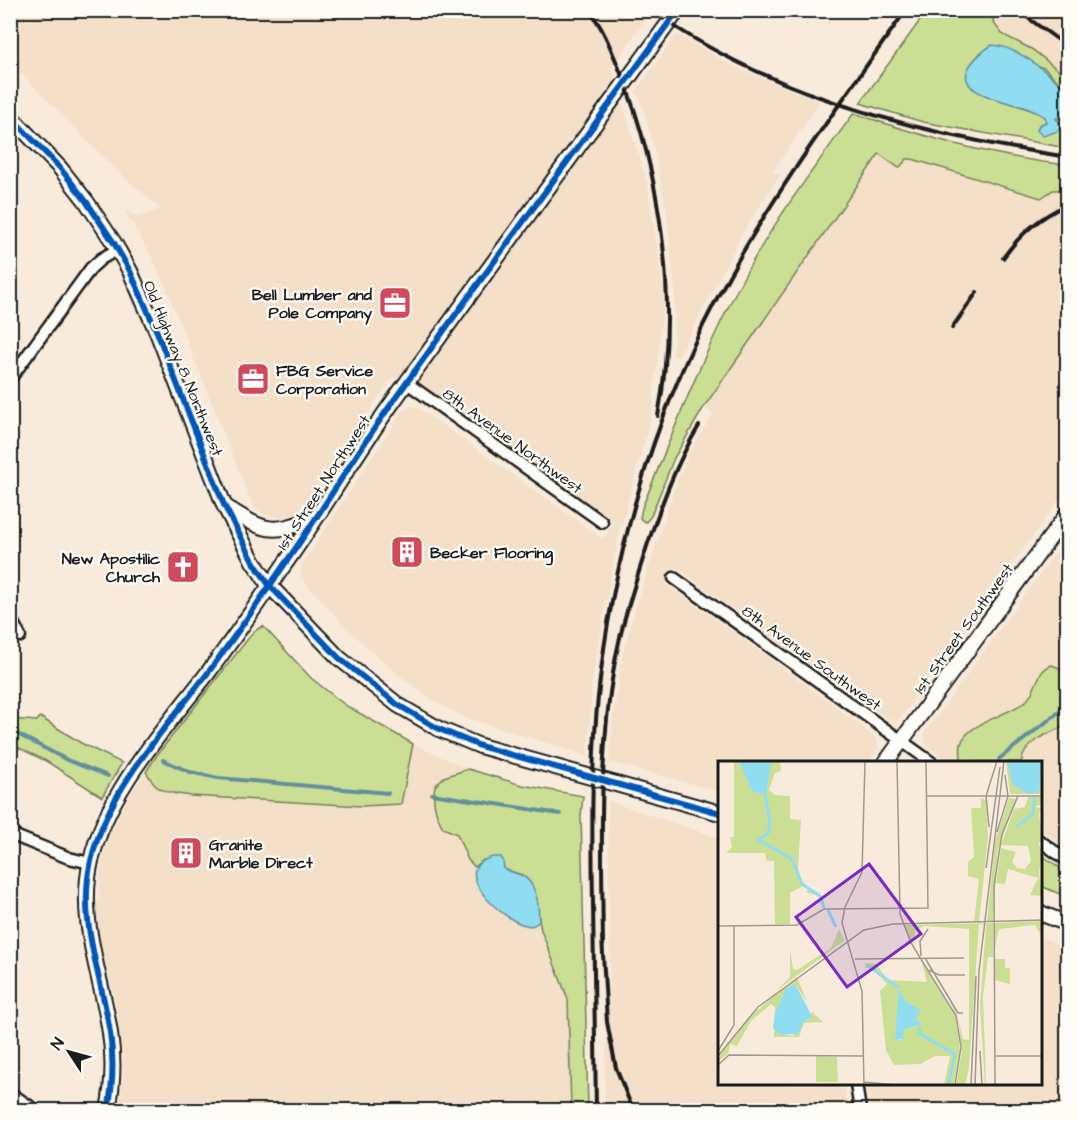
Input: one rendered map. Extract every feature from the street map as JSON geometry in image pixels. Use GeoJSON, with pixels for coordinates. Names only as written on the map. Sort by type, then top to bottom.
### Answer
{"type":"FeatureCollection","features":[{"type":"Feature","properties":{"kind":"street","name":"1st Street Northwest"},"geometry":{"type":"LineString","coordinates":[[108,1110],[113,1064],[106,1007],[90,942],[87,913],[90,863],[106,819],[125,784],[156,739],[212,668],[407,383],[678,10]]}},
{"type":"Feature","properties":{"kind":"street","name":"Old Highway 8 Northwest"},"geometry":{"type":"LineString","coordinates":[[10,116],[60,168],[86,201],[118,249],[157,332],[224,505],[253,561],[269,585],[339,658],[398,705],[439,729],[480,746],[718,812]]}},
{"type":"Feature","properties":{"kind":"street"},"geometry":{"type":"LineString","coordinates":[[10,379],[91,268],[118,249]]}},
{"type":"Feature","properties":{"kind":"street","name":"8th Avenue Northwest"},"geometry":{"type":"LineString","coordinates":[[407,383],[602,522]]}},
{"type":"Feature","properties":{"kind":"street"},"geometry":{"type":"LineString","coordinates":[[224,505],[257,526],[273,530],[286,529],[315,518]]}},
{"type":"Feature","properties":{"kind":"street","name":"1st Street Southwest"},"geometry":{"type":"LineString","coordinates":[[887,761],[1068,513]]}},
{"type":"Feature","properties":{"kind":"street","name":"8th Avenue Southwest"},"geometry":{"type":"LineString","coordinates":[[674,578],[930,761]]}},
{"type":"Feature","properties":{"kind":"street"},"geometry":{"type":"LineString","coordinates":[[10,617],[20,636]]}},
{"type":"Feature","properties":{"kind":"street"},"geometry":{"type":"LineString","coordinates":[[10,834],[69,858],[90,863]]}},
{"type":"Feature","properties":{"kind":"street"},"geometry":{"type":"LineString","coordinates":[[1042,842],[1068,861]]}},
{"type":"Feature","properties":{"kind":"street"},"geometry":{"type":"LineString","coordinates":[[1042,914],[1068,924]]}},
{"type":"Feature","properties":{"kind":"street"},"geometry":{"type":"LineString","coordinates":[[856,1085],[860,1110]]}},
{"type":"Feature","properties":{"kind":"street"},"geometry":{"type":"LineString","coordinates":[[10,1093],[35,1110]]}},
{"type":"Feature","properties":{"kind":"shaded area","name":"Bell Lumber and Pole Company"},"geometry":{"type":"Polygon","coordinates":[[[11,11],[652,11],[611,68],[647,181],[664,297],[652,413],[618,538],[592,679],[588,756],[467,718],[434,701],[399,675],[348,630],[302,579],[301,566],[401,413],[411,406],[419,408],[603,539],[614,522],[430,392],[426,386],[393,377],[294,514],[279,517],[266,515],[255,508],[170,297],[152,257],[124,210],[132,215],[141,216],[161,209],[113,167],[24,76],[11,66],[11,11]]]}},
{"type":"Feature","properties":{"kind":"shaded area"},"geometry":{"type":"Polygon","coordinates":[[[995,11],[1067,11],[1067,77],[1033,50],[1002,34],[993,22],[995,11]]]}},
{"type":"Feature","properties":{"kind":"shaded area"},"geometry":{"type":"Polygon","coordinates":[[[677,34],[733,66],[820,102],[773,171],[780,175],[743,232],[678,357],[673,356],[675,291],[666,207],[654,148],[641,101],[635,92],[677,34]]]}},
{"type":"Feature","properties":{"kind":"shaded area"},"geometry":{"type":"Polygon","coordinates":[[[880,154],[899,168],[907,159],[912,159],[1041,198],[1053,190],[1063,189],[1063,198],[1068,196],[1067,489],[901,717],[897,720],[889,719],[852,695],[677,568],[666,584],[876,738],[879,747],[870,761],[718,761],[718,791],[609,762],[622,658],[632,619],[675,486],[691,449],[713,415],[704,407],[880,154]]]}},
{"type":"Feature","properties":{"kind":"shaded area"},"geometry":{"type":"Polygon","coordinates":[[[1067,537],[1067,671],[1058,666],[1039,676],[1026,701],[969,731],[961,743],[961,761],[945,761],[925,744],[924,734],[1067,537]]]}},
{"type":"Feature","properties":{"kind":"shaded area"},"geometry":{"type":"Polygon","coordinates":[[[1067,725],[1067,850],[1042,831],[1042,761],[1021,761],[1027,748],[1039,738],[1067,725]]]}},
{"type":"Feature","properties":{"kind":"shaded area"},"geometry":{"type":"Polygon","coordinates":[[[413,744],[468,769],[450,775],[457,834],[467,860],[475,867],[476,885],[498,908],[535,924],[539,922],[546,947],[568,999],[571,1110],[119,1110],[124,1068],[122,1044],[116,1004],[98,933],[97,907],[102,863],[109,837],[124,805],[146,772],[151,781],[168,791],[191,796],[362,806],[400,804],[413,744]]]}},
{"type":"Feature","properties":{"kind":"shaded area"},"geometry":{"type":"Polygon","coordinates":[[[608,801],[718,838],[718,1085],[844,1085],[848,1110],[605,1110],[610,971],[608,801]]]}},
{"type":"Feature","properties":{"kind":"shaded area"},"geometry":{"type":"Polygon","coordinates":[[[1042,937],[1067,948],[1067,1110],[871,1110],[867,1085],[1042,1085],[1042,937]]]}},
{"type":"Feature","properties":{"kind":"green space"},"geometry":{"type":"Polygon","coordinates":[[[927,11],[995,11],[993,22],[1002,34],[1033,50],[1067,77],[1067,90],[1044,68],[981,52],[968,69],[972,88],[1045,117],[1046,122],[1039,125],[1043,135],[1052,133],[1059,122],[1056,118],[1067,116],[1067,148],[923,122],[860,103],[927,11]]]}},
{"type":"Feature","properties":{"kind":"green space"},"geometry":{"type":"Polygon","coordinates":[[[854,113],[959,145],[1013,157],[1067,165],[1067,196],[1062,198],[1063,190],[1053,190],[1041,198],[912,159],[907,159],[899,168],[879,154],[704,407],[674,458],[651,516],[646,522],[643,521],[640,518],[642,508],[691,389],[731,301],[784,211],[854,113]]]}},
{"type":"Feature","properties":{"kind":"green space"},"geometry":{"type":"Polygon","coordinates":[[[263,626],[311,678],[345,705],[413,744],[401,804],[362,806],[191,796],[166,791],[157,787],[153,782],[146,772],[157,755],[254,631],[263,626]]]}},
{"type":"Feature","properties":{"kind":"green space"},"geometry":{"type":"Polygon","coordinates":[[[1052,665],[1067,671],[1067,725],[1033,743],[1021,761],[961,761],[961,744],[971,730],[1026,701],[1047,668],[1052,665]]]}},
{"type":"Feature","properties":{"kind":"green space"},"geometry":{"type":"Polygon","coordinates":[[[40,717],[81,743],[122,763],[102,797],[46,761],[11,744],[11,719],[37,721],[40,717]]]}},
{"type":"Feature","properties":{"kind":"green space"},"geometry":{"type":"Polygon","coordinates":[[[468,769],[522,785],[583,796],[581,816],[588,1110],[571,1110],[568,999],[541,930],[534,891],[522,875],[504,869],[503,864],[483,860],[475,867],[468,860],[457,834],[443,828],[436,813],[435,786],[444,777],[468,769]]]}},
{"type":"Feature","properties":{"kind":"green space"},"geometry":{"type":"Polygon","coordinates":[[[1042,855],[1059,867],[1062,879],[1067,886],[1067,897],[1042,886],[1042,855]]]}},
{"type":"Feature","properties":{"kind":"water"},"geometry":{"type":"Polygon","coordinates":[[[992,45],[1022,55],[1067,90],[1067,116],[1056,118],[1061,126],[1058,131],[1043,136],[1037,130],[1039,125],[1046,122],[1045,117],[1024,107],[994,99],[974,89],[968,83],[967,74],[971,64],[992,45]]]}},
{"type":"Feature","properties":{"kind":"water"},"geometry":{"type":"Polygon","coordinates":[[[493,857],[501,857],[504,869],[528,880],[538,903],[539,922],[529,926],[517,922],[505,915],[483,894],[476,883],[475,872],[479,863],[493,857]]]}},
{"type":"Feature","properties":{"kind":"waterway"},"geometry":{"type":"LineString","coordinates":[[999,759],[1068,707]]}},
{"type":"Feature","properties":{"kind":"waterway"},"geometry":{"type":"LineString","coordinates":[[10,730],[67,760],[108,776]]}},
{"type":"Feature","properties":{"kind":"waterway"},"geometry":{"type":"LineString","coordinates":[[163,760],[190,772],[218,778],[388,793]]}},
{"type":"Feature","properties":{"kind":"waterway"},"geometry":{"type":"LineString","coordinates":[[432,794],[560,814]]}},
{"type":"Feature","properties":{"kind":"railway"},"geometry":{"type":"LineString","coordinates":[[589,10],[607,39],[635,111],[656,197],[663,241],[667,331],[658,416]]}},
{"type":"Feature","properties":{"kind":"railway"},"geometry":{"type":"LineString","coordinates":[[651,10],[696,40],[745,66],[850,107],[905,124],[960,137],[1068,157]]}},
{"type":"Feature","properties":{"kind":"railway"},"geometry":{"type":"LineString","coordinates":[[691,10],[748,16],[776,15],[805,10]]}},
{"type":"Feature","properties":{"kind":"railway"},"geometry":{"type":"LineString","coordinates":[[596,1110],[592,826],[596,723],[604,646],[613,595],[638,494],[654,444],[692,348],[736,264],[781,189],[906,10]]}},
{"type":"Feature","properties":{"kind":"railway"},"geometry":{"type":"LineString","coordinates":[[1017,10],[1068,47]]}},
{"type":"Feature","properties":{"kind":"railway"},"geometry":{"type":"LineString","coordinates":[[1003,258],[1032,226],[1068,204]]}},
{"type":"Feature","properties":{"kind":"railway"},"geometry":{"type":"LineString","coordinates":[[952,328],[977,292]]}},
{"type":"Feature","properties":{"kind":"railway"},"geometry":{"type":"LineString","coordinates":[[603,945],[603,771],[614,667],[620,636],[653,528],[676,469],[699,426]]}},
{"type":"Feature","properties":{"kind":"railway"},"geometry":{"type":"LineString","coordinates":[[602,937],[607,1022],[616,1068],[633,1110]]}},
{"type":"Feature","properties":{"kind":"cycle path"},"geometry":{"type":"LineString","coordinates":[[108,1110],[112,1072],[111,1043],[92,948],[87,883],[99,834],[111,809],[140,760],[210,670],[266,591],[392,403],[678,10]]}},
{"type":"Feature","properties":{"kind":"cycle path"},"geometry":{"type":"LineString","coordinates":[[10,116],[60,168],[86,201],[130,271],[157,332],[224,505],[253,561],[269,585],[339,658],[398,705],[439,729],[480,746],[718,812]]}},
{"type":"Feature","properties":{"kind":"place","name":"Bell Lumber and Pole Company"},"geometry":{"type":"Point","coordinates":[395,303]}},
{"type":"Feature","properties":{"kind":"place","name":"FBG Service Corporation"},"geometry":{"type":"Point","coordinates":[253,379]}},
{"type":"Feature","properties":{"kind":"place","name":"Becker Flooring"},"geometry":{"type":"Point","coordinates":[407,552]}},
{"type":"Feature","properties":{"kind":"place","name":"New Apostilic Church"},"geometry":{"type":"Point","coordinates":[183,567]}},
{"type":"Feature","properties":{"kind":"place","name":"Granite Marble Direct"},"geometry":{"type":"Point","coordinates":[186,853]}}]}
